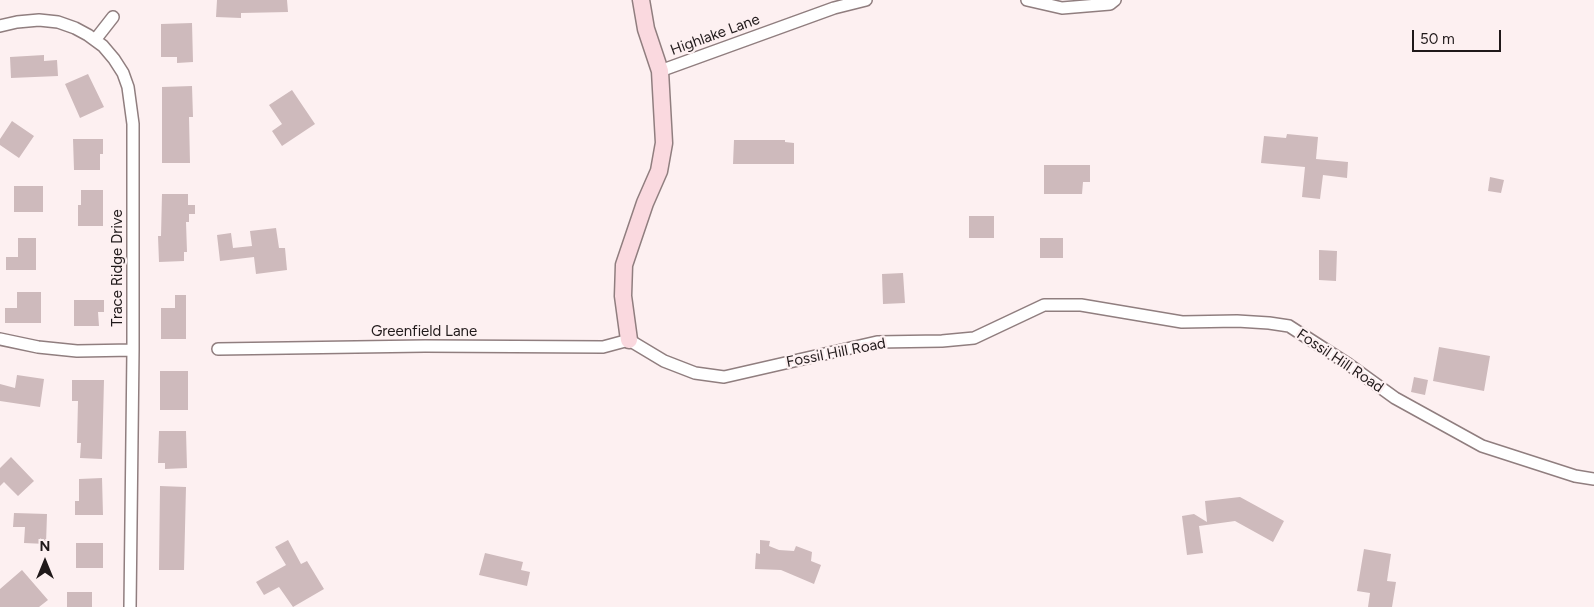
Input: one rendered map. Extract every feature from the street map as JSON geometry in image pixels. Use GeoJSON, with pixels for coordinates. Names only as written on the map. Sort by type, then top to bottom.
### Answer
{"type":"FeatureCollection","features":[{"type":"Feature","properties":{"kind":"street"},"geometry":{"type":"LineString","coordinates":[[628,340],[623,296],[624,265],[645,203],[659,171],[664,143],[660,71],[646,29],[641,0]]}},
{"type":"Feature","properties":{"kind":"street","name":"Highlake Lane"},"geometry":{"type":"LineString","coordinates":[[660,71],[834,8],[866,0]]}},
{"type":"Feature","properties":{"kind":"street"},"geometry":{"type":"LineString","coordinates":[[1027,0],[1062,8],[1110,4],[1115,0]]}},
{"type":"Feature","properties":{"kind":"street"},"geometry":{"type":"LineString","coordinates":[[95,40],[113,17]]}},
{"type":"Feature","properties":{"kind":"street","name":"Trace Ridge Drive"},"geometry":{"type":"LineString","coordinates":[[0,26],[32,21],[58,22],[75,28],[103,46],[114,59],[128,87],[133,124],[130,607]]}},
{"type":"Feature","properties":{"kind":"street","name":"Fossil Hill Road"},"geometry":{"type":"LineString","coordinates":[[628,340],[664,361],[695,373],[724,377],[877,342],[942,341],[974,338],[1044,305],[1082,305],[1182,322],[1237,321],[1269,323],[1289,326],[1348,364],[1394,398],[1482,446],[1575,476],[1594,479]]}},
{"type":"Feature","properties":{"kind":"street"},"geometry":{"type":"LineString","coordinates":[[0,340],[38,347],[77,351],[133,350]]}},
{"type":"Feature","properties":{"kind":"street","name":"Greenfield Lane"},"geometry":{"type":"LineString","coordinates":[[218,349],[425,346],[603,348],[628,340]]}},
{"type":"Feature","properties":{"kind":"building"},"geometry":{"type":"Polygon","coordinates":[[[217,0],[287,0],[288,12],[241,13],[241,18],[216,17],[217,0]]]}},
{"type":"Feature","properties":{"kind":"building"},"geometry":{"type":"Polygon","coordinates":[[[192,23],[193,62],[177,63],[177,57],[161,57],[161,24],[192,23]]]}},
{"type":"Feature","properties":{"kind":"building"},"geometry":{"type":"Polygon","coordinates":[[[44,55],[44,61],[57,60],[58,76],[11,78],[10,57],[44,55]]]}},
{"type":"Feature","properties":{"kind":"building"},"geometry":{"type":"Polygon","coordinates":[[[88,74],[104,107],[80,118],[65,84],[88,74]]]}},
{"type":"Feature","properties":{"kind":"building"},"geometry":{"type":"Polygon","coordinates":[[[192,86],[193,117],[189,117],[190,163],[162,163],[162,87],[192,86]]]}},
{"type":"Feature","properties":{"kind":"building"},"geometry":{"type":"Polygon","coordinates":[[[292,90],[315,124],[282,146],[272,131],[282,124],[269,105],[292,90]]]}},
{"type":"Feature","properties":{"kind":"building"},"geometry":{"type":"Polygon","coordinates":[[[12,121],[34,136],[19,158],[0,145],[0,139],[12,121]]]}},
{"type":"Feature","properties":{"kind":"building"},"geometry":{"type":"Polygon","coordinates":[[[1287,134],[1318,137],[1316,159],[1348,162],[1347,178],[1323,175],[1320,199],[1302,197],[1305,167],[1261,163],[1264,136],[1286,138],[1287,134]]]}},
{"type":"Feature","properties":{"kind":"building"},"geometry":{"type":"Polygon","coordinates":[[[73,139],[103,139],[103,154],[100,154],[100,170],[74,170],[73,139]]]}},
{"type":"Feature","properties":{"kind":"building"},"geometry":{"type":"Polygon","coordinates":[[[734,140],[785,140],[785,142],[794,143],[794,164],[733,164],[734,140]]]}},
{"type":"Feature","properties":{"kind":"building"},"geometry":{"type":"Polygon","coordinates":[[[1044,165],[1090,165],[1090,182],[1083,182],[1082,194],[1044,194],[1044,165]]]}},
{"type":"Feature","properties":{"kind":"building"},"geometry":{"type":"Polygon","coordinates":[[[1490,177],[1504,180],[1501,193],[1488,191],[1490,177]]]}},
{"type":"Feature","properties":{"kind":"building"},"geometry":{"type":"Polygon","coordinates":[[[14,186],[43,186],[43,212],[14,212],[14,186]]]}},
{"type":"Feature","properties":{"kind":"building"},"geometry":{"type":"Polygon","coordinates":[[[81,190],[103,190],[103,226],[78,226],[78,205],[81,205],[81,190]]]}},
{"type":"Feature","properties":{"kind":"building"},"geometry":{"type":"Polygon","coordinates":[[[162,194],[188,194],[188,205],[195,205],[195,214],[189,214],[189,222],[186,222],[187,252],[184,252],[184,261],[159,262],[158,236],[161,236],[162,194]]]}},
{"type":"Feature","properties":{"kind":"building"},"geometry":{"type":"Polygon","coordinates":[[[969,216],[994,216],[994,238],[969,238],[969,216]]]}},
{"type":"Feature","properties":{"kind":"building"},"geometry":{"type":"Polygon","coordinates":[[[276,228],[279,248],[285,248],[287,270],[256,274],[254,257],[220,261],[217,235],[231,233],[233,248],[252,246],[250,231],[276,228]]]}},
{"type":"Feature","properties":{"kind":"building"},"geometry":{"type":"Polygon","coordinates":[[[18,238],[36,238],[36,270],[6,270],[6,257],[18,257],[18,238]]]}},
{"type":"Feature","properties":{"kind":"building"},"geometry":{"type":"Polygon","coordinates":[[[1040,238],[1063,238],[1063,258],[1040,258],[1040,238]]]}},
{"type":"Feature","properties":{"kind":"building"},"geometry":{"type":"Polygon","coordinates":[[[1319,250],[1337,251],[1336,281],[1319,280],[1319,250]]]}},
{"type":"Feature","properties":{"kind":"building"},"geometry":{"type":"Polygon","coordinates":[[[903,273],[905,303],[883,304],[882,274],[903,273]]]}},
{"type":"Feature","properties":{"kind":"building"},"geometry":{"type":"Polygon","coordinates":[[[17,292],[41,292],[41,323],[5,323],[5,308],[17,308],[17,292]]]}},
{"type":"Feature","properties":{"kind":"building"},"geometry":{"type":"Polygon","coordinates":[[[175,295],[186,295],[186,339],[161,339],[161,308],[175,308],[175,295]]]}},
{"type":"Feature","properties":{"kind":"building"},"geometry":{"type":"Polygon","coordinates":[[[74,300],[104,300],[104,312],[98,312],[99,326],[74,326],[74,300]]]}},
{"type":"Feature","properties":{"kind":"building"},"geometry":{"type":"Polygon","coordinates":[[[1439,347],[1490,356],[1484,391],[1433,381],[1439,347]]]}},
{"type":"Feature","properties":{"kind":"building"},"geometry":{"type":"Polygon","coordinates":[[[160,371],[188,371],[188,410],[160,410],[160,371]]]}},
{"type":"Feature","properties":{"kind":"building"},"geometry":{"type":"Polygon","coordinates":[[[17,375],[44,379],[40,407],[0,401],[0,384],[15,388],[17,375]]]}},
{"type":"Feature","properties":{"kind":"building"},"geometry":{"type":"Polygon","coordinates":[[[1414,377],[1428,380],[1425,395],[1411,392],[1414,377]]]}},
{"type":"Feature","properties":{"kind":"building"},"geometry":{"type":"Polygon","coordinates":[[[72,380],[104,380],[102,459],[80,458],[81,443],[77,443],[78,401],[72,401],[72,380]]]}},
{"type":"Feature","properties":{"kind":"building"},"geometry":{"type":"Polygon","coordinates":[[[159,431],[186,431],[187,468],[165,469],[165,463],[158,463],[159,431]]]}},
{"type":"Feature","properties":{"kind":"building"},"geometry":{"type":"Polygon","coordinates":[[[11,457],[34,481],[18,496],[4,482],[0,486],[0,468],[11,457]]]}},
{"type":"Feature","properties":{"kind":"building"},"geometry":{"type":"Polygon","coordinates":[[[102,478],[103,515],[75,515],[75,501],[79,501],[79,479],[102,478]]]}},
{"type":"Feature","properties":{"kind":"building"},"geometry":{"type":"Polygon","coordinates":[[[160,486],[186,487],[184,570],[159,570],[160,486]]]}},
{"type":"Feature","properties":{"kind":"building"},"geometry":{"type":"Polygon","coordinates":[[[1240,497],[1284,521],[1273,542],[1235,521],[1199,526],[1203,553],[1187,555],[1182,516],[1194,514],[1207,522],[1205,501],[1240,497]]]}},
{"type":"Feature","properties":{"kind":"building"},"geometry":{"type":"Polygon","coordinates":[[[14,513],[47,514],[46,544],[24,543],[25,527],[13,527],[14,513]]]}},
{"type":"Feature","properties":{"kind":"building"},"geometry":{"type":"Polygon","coordinates":[[[288,540],[301,564],[307,561],[324,589],[293,607],[279,587],[264,595],[256,582],[286,565],[275,547],[288,540]]]}},
{"type":"Feature","properties":{"kind":"building"},"geometry":{"type":"Polygon","coordinates":[[[760,540],[770,541],[769,546],[779,550],[794,551],[796,546],[812,552],[811,561],[821,565],[814,584],[781,570],[755,569],[756,553],[760,554],[760,540]]]}},
{"type":"Feature","properties":{"kind":"building"},"geometry":{"type":"Polygon","coordinates":[[[76,543],[103,543],[103,568],[76,568],[76,543]]]}},
{"type":"Feature","properties":{"kind":"building"},"geometry":{"type":"Polygon","coordinates":[[[1364,549],[1391,554],[1387,581],[1396,582],[1392,607],[1368,607],[1370,593],[1357,591],[1364,549]]]}},
{"type":"Feature","properties":{"kind":"building"},"geometry":{"type":"Polygon","coordinates":[[[485,553],[523,562],[521,570],[530,572],[527,586],[479,575],[485,553]]]}},
{"type":"Feature","properties":{"kind":"building"},"geometry":{"type":"Polygon","coordinates":[[[22,570],[48,600],[39,607],[0,607],[0,589],[22,570]]]}},
{"type":"Feature","properties":{"kind":"building"},"geometry":{"type":"Polygon","coordinates":[[[67,592],[92,592],[92,607],[67,607],[67,592]]]}}]}
